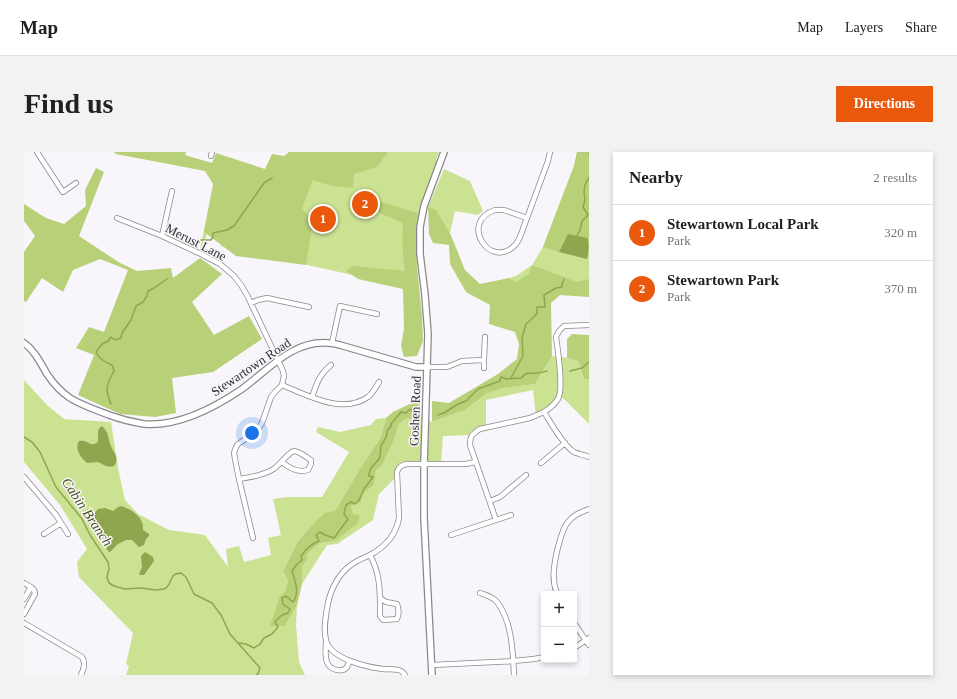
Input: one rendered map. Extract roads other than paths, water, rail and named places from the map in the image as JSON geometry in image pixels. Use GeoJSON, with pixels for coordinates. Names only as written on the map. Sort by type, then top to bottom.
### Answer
{"type":"FeatureCollection","features":[{"type":"Feature","properties":{"kind":"street"},"geometry":{"type":"LineString","coordinates":[[37,152],[63,192],[76,183]]}},
{"type":"Feature","properties":{"kind":"street","name":"Goshen Road"},"geometry":{"type":"LineString","coordinates":[[432,675],[424,518],[428,334],[420,254],[420,227],[426,198],[444,152]]}},
{"type":"Feature","properties":{"kind":"street"},"geometry":{"type":"LineString","coordinates":[[527,218],[504,210],[490,211],[480,222],[478,232],[479,236],[483,244],[488,249],[496,252],[504,252],[516,244],[519,240],[548,161],[550,152]]}},
{"type":"Feature","properties":{"kind":"street"},"geometry":{"type":"LineString","coordinates":[[162,236],[172,191]]}},
{"type":"Feature","properties":{"kind":"street","name":"Merust Lane"},"geometry":{"type":"LineString","coordinates":[[117,218],[201,254],[220,264],[234,276],[251,303],[283,371],[284,376],[282,386]]}},
{"type":"Feature","properties":{"kind":"street"},"geometry":{"type":"LineString","coordinates":[[251,303],[268,298],[309,307]]}},
{"type":"Feature","properties":{"kind":"street"},"geometry":{"type":"LineString","coordinates":[[332,343],[340,306],[377,314]]}},
{"type":"Feature","properties":{"kind":"street"},"geometry":{"type":"LineString","coordinates":[[496,520],[475,462],[470,445],[470,439],[475,432],[480,429],[530,418],[550,408],[558,399],[561,390],[556,337],[564,326],[589,325]]}},
{"type":"Feature","properties":{"kind":"street"},"geometry":{"type":"LineString","coordinates":[[484,368],[486,337]]}},
{"type":"Feature","properties":{"kind":"street","name":"Stewartown Road"},"geometry":{"type":"LineString","coordinates":[[24,342],[37,355],[48,375],[57,386],[71,399],[98,411],[129,422],[145,424],[168,423],[199,413],[241,389],[289,352],[314,343],[328,342],[416,367],[428,367]]}},
{"type":"Feature","properties":{"kind":"street"},"geometry":{"type":"LineString","coordinates":[[428,367],[447,367],[462,361],[484,360]]}},
{"type":"Feature","properties":{"kind":"street"},"geometry":{"type":"LineString","coordinates":[[312,397],[318,379],[324,370],[331,365]]}},
{"type":"Feature","properties":{"kind":"street"},"geometry":{"type":"LineString","coordinates":[[253,538],[234,459],[234,453],[240,441],[253,434],[262,424],[271,397],[275,392],[282,386],[335,404],[350,404],[368,397],[379,382]]}},
{"type":"Feature","properties":{"kind":"street"},"geometry":{"type":"LineString","coordinates":[[544,412],[565,443],[574,452],[589,457]]}},
{"type":"Feature","properties":{"kind":"street"},"geometry":{"type":"LineString","coordinates":[[541,463],[565,443]]}},
{"type":"Feature","properties":{"kind":"street"},"geometry":{"type":"LineString","coordinates":[[239,479],[254,476],[273,469],[293,451],[296,451],[311,460],[312,464],[308,470],[299,471],[282,462]]}},
{"type":"Feature","properties":{"kind":"street"},"geometry":{"type":"LineString","coordinates":[[349,661],[347,668],[338,670],[332,668],[326,659],[326,619],[330,596],[336,582],[349,566],[380,549],[389,541],[394,533],[398,525],[399,518],[398,468],[401,465],[407,464],[466,464],[475,462]]}},
{"type":"Feature","properties":{"kind":"street"},"geometry":{"type":"LineString","coordinates":[[490,501],[500,497],[526,475]]}},
{"type":"Feature","properties":{"kind":"street"},"geometry":{"type":"LineString","coordinates":[[24,477],[56,515],[68,534]]}},
{"type":"Feature","properties":{"kind":"street"},"geometry":{"type":"LineString","coordinates":[[556,591],[554,569],[563,530],[568,522],[575,516],[589,509]]}},
{"type":"Feature","properties":{"kind":"street"},"geometry":{"type":"LineString","coordinates":[[451,535],[511,515]]}},
{"type":"Feature","properties":{"kind":"street"},"geometry":{"type":"LineString","coordinates":[[44,534],[61,523]]}},
{"type":"Feature","properties":{"kind":"street"},"geometry":{"type":"LineString","coordinates":[[370,555],[376,565],[379,576],[380,616],[383,620],[397,619],[397,604],[386,602],[380,598]]}},
{"type":"Feature","properties":{"kind":"street"},"geometry":{"type":"LineString","coordinates":[[24,583],[34,588],[36,594],[24,614]]}},
{"type":"Feature","properties":{"kind":"street"},"geometry":{"type":"LineString","coordinates":[[24,599],[31,587]]}},
{"type":"Feature","properties":{"kind":"street"},"geometry":{"type":"LineString","coordinates":[[480,593],[489,596],[496,601],[504,614],[511,636],[514,675]]}},
{"type":"Feature","properties":{"kind":"street"},"geometry":{"type":"LineString","coordinates":[[24,623],[82,657],[84,666],[80,675]]}},
{"type":"Feature","properties":{"kind":"street"},"geometry":{"type":"LineString","coordinates":[[577,627],[588,641],[577,646]]}},
{"type":"Feature","properties":{"kind":"street"},"geometry":{"type":"LineString","coordinates":[[326,641],[336,654],[349,661],[392,672],[399,670],[406,675]]}},
{"type":"Feature","properties":{"kind":"street"},"geometry":{"type":"LineString","coordinates":[[432,665],[541,659]]}},
{"type":"Feature","properties":{"kind":"waterway"},"geometry":{"type":"LineString","coordinates":[[577,236],[582,221],[588,215],[583,207],[585,200],[585,185],[589,177]]}},
{"type":"Feature","properties":{"kind":"waterway"},"geometry":{"type":"LineString","coordinates":[[194,240],[211,240],[213,233],[227,230],[234,226],[264,183],[272,178]]}},
{"type":"Feature","properties":{"kind":"waterway"},"geometry":{"type":"LineString","coordinates":[[111,404],[107,388],[114,371],[112,365],[102,360],[96,352],[102,344],[108,341],[111,337],[115,340],[121,338],[122,333],[131,320],[136,306],[143,302],[148,291],[167,279]]}},
{"type":"Feature","properties":{"kind":"waterway"},"geometry":{"type":"LineString","coordinates":[[511,378],[523,356],[522,338],[526,324],[537,313],[537,307],[545,307],[544,295],[556,288],[562,287],[564,279]]}},
{"type":"Feature","properties":{"kind":"waterway"},"geometry":{"type":"LineString","coordinates":[[570,371],[582,368],[589,362]]}},
{"type":"Feature","properties":{"kind":"waterway"},"geometry":{"type":"LineString","coordinates":[[438,415],[466,401],[478,389],[500,381],[501,377],[506,379],[521,378],[528,373],[540,373],[547,371]]}},
{"type":"Feature","properties":{"kind":"waterway"},"geometry":{"type":"LineString","coordinates":[[239,643],[246,644],[254,648],[260,644],[264,638],[272,634],[278,627],[275,622],[282,615],[288,613],[290,609],[283,604],[282,598],[286,596],[293,602],[296,595],[297,591],[292,571],[302,560],[301,556],[309,547],[319,541],[316,535],[320,532],[334,538],[348,519],[344,514],[346,505],[351,502],[355,504],[359,500],[364,489],[373,477],[369,476],[370,471],[379,459],[381,446],[386,438],[387,431],[391,424],[401,412],[406,413],[413,409]]}},
{"type":"Feature","properties":{"kind":"waterway","name":"Cabin Branch"},"geometry":{"type":"LineString","coordinates":[[24,437],[32,442],[40,452],[56,487],[82,519],[90,535],[108,562],[109,569],[107,577],[109,583],[125,589],[164,589],[174,575],[181,573],[186,577],[194,594],[212,603],[221,615],[230,634],[260,668],[258,674],[256,675]]}},
{"type":"Feature","properties":{"kind":"place","name":"Stewartown Park"},"geometry":{"type":"Point","coordinates":[365,204]}},
{"type":"Feature","properties":{"kind":"place","name":"Stewartown Local Park"},"geometry":{"type":"Point","coordinates":[323,219]}}]}
